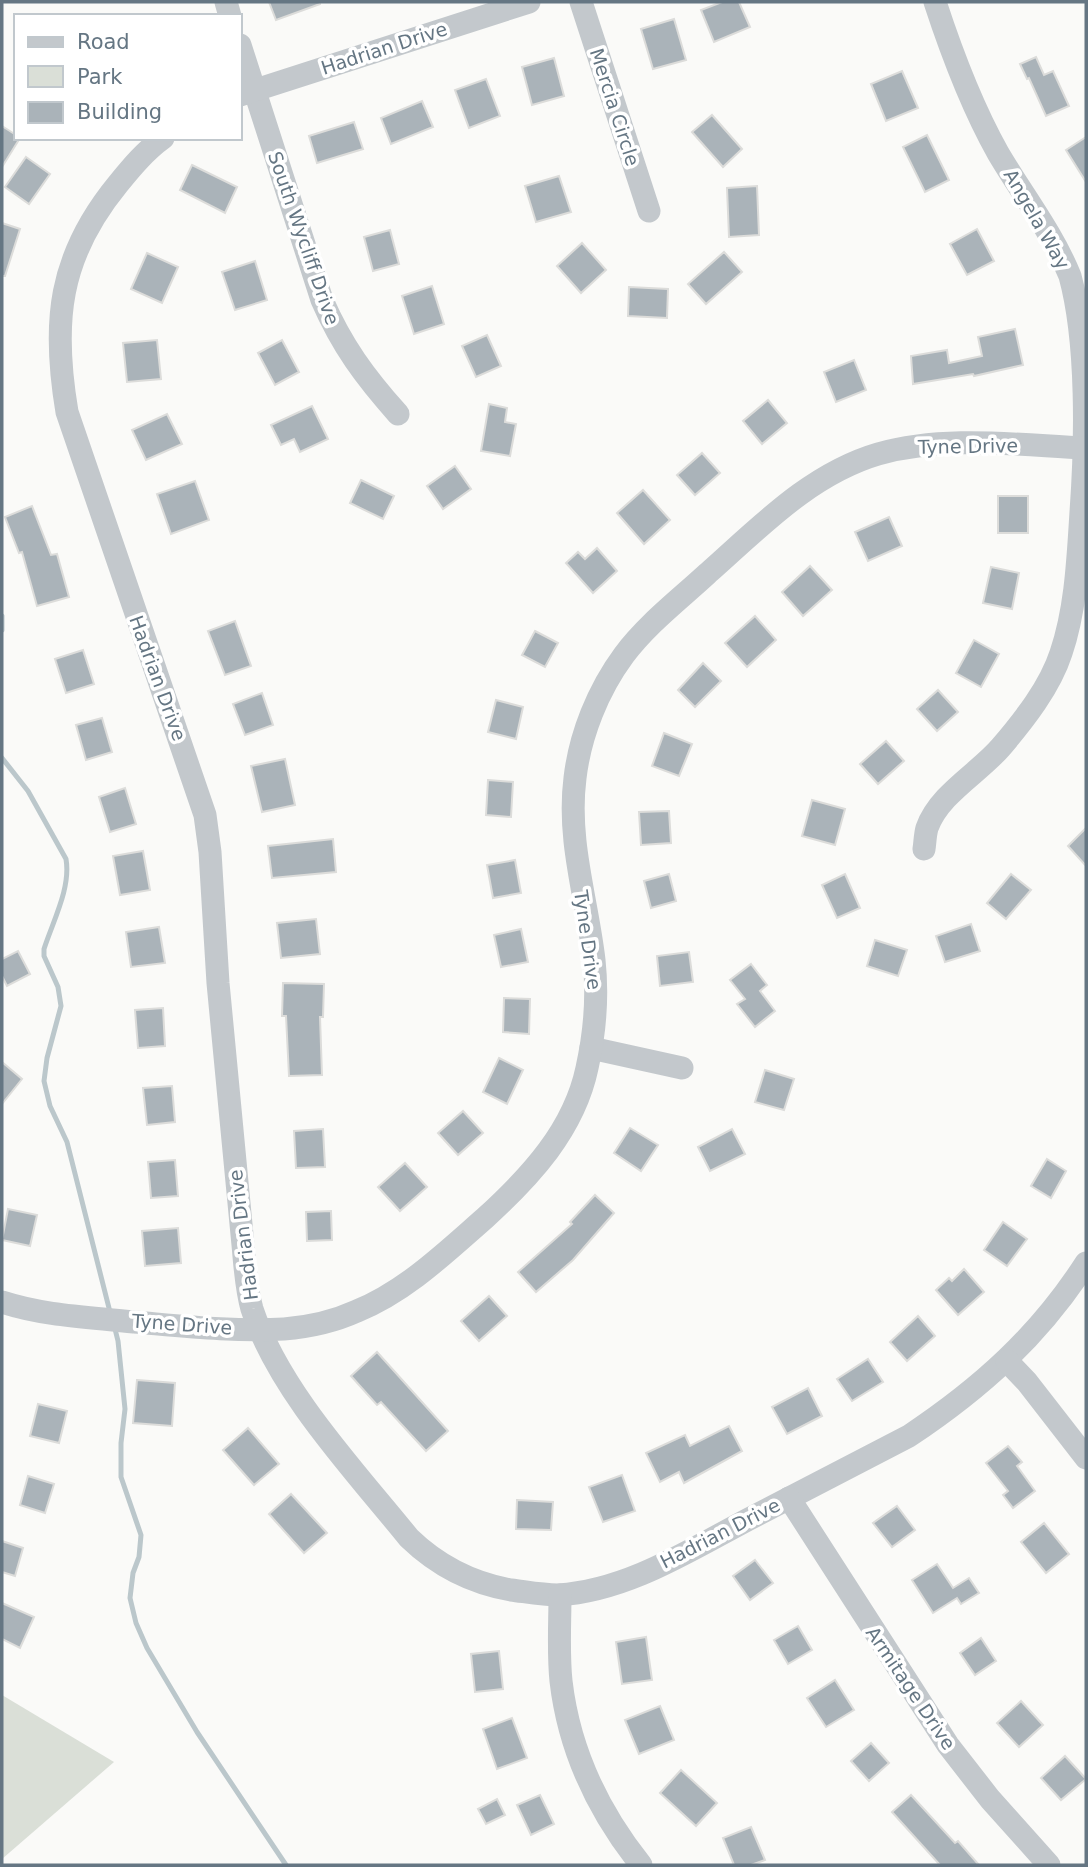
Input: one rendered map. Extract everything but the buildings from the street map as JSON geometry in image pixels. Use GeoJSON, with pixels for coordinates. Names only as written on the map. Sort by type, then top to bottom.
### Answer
{"type":"FeatureCollection","features":[{"type":"Feature","properties":{"kind":"street","name":"Hadrian Drive"},"geometry":{"type":"LineString","coordinates":[[247,92],[529,2]]}},
{"type":"Feature","properties":{"kind":"street","name":"Mercia Circle"},"geometry":{"type":"LineString","coordinates":[[581,2],[649,211]]}},
{"type":"Feature","properties":{"kind":"street","name":"Angela Way"},"geometry":{"type":"LineString","coordinates":[[924,849],[927,828],[935,814],[1000,748],[1052,674],[1061,654],[1076,579],[1086,448],[1084,330],[1076,293],[1057,249],[998,153],[975,107],[935,2]]}},
{"type":"Feature","properties":{"kind":"street","name":"South Wycliff Drive"},"geometry":{"type":"LineString","coordinates":[[242,58],[247,92],[333,326],[357,366],[398,414]]}},
{"type":"Feature","properties":{"kind":"street","name":"Hadrian Drive"},"geometry":{"type":"LineString","coordinates":[[161,140],[138,161],[101,205],[76,250],[61,309],[59,358],[67,412],[205,815],[247,1285],[260,1329],[292,1389],[409,1538],[428,1556],[459,1574],[490,1587],[560,1595],[614,1585],[664,1563],[909,1436],[947,1411],[1007,1361],[1035,1331],[1086,1263]]}},
{"type":"Feature","properties":{"kind":"street","name":"Tyne Drive"},"geometry":{"type":"LineString","coordinates":[[2,1303],[27,1311],[57,1315],[260,1329],[302,1327],[356,1312],[405,1285],[520,1185],[557,1138],[585,1076],[596,1018],[596,990],[594,959],[575,855],[575,778],[579,754],[593,710],[625,654],[678,600],[793,499],[839,471],[874,455],[939,443],[1086,448]]}},
{"type":"Feature","properties":{"kind":"street"},"geometry":{"type":"LineString","coordinates":[[591,1048],[682,1068]]}},
{"type":"Feature","properties":{"kind":"street"},"geometry":{"type":"LineString","coordinates":[[1007,1361],[1027,1382],[1086,1458]]}},
{"type":"Feature","properties":{"kind":"street","name":"Armitage Drive"},"geometry":{"type":"LineString","coordinates":[[789,1498],[948,1745],[990,1799],[1049,1865]]}},
{"type":"Feature","properties":{"kind":"street"},"geometry":{"type":"LineString","coordinates":[[560,1595],[561,1680],[570,1730],[585,1777],[603,1811],[641,1865]]}},
{"type":"Feature","properties":{"kind":"green space"},"geometry":{"type":"Polygon","coordinates":[[[2,1695],[114,1762],[2,1859],[2,1695]]]}},
{"type":"Feature","properties":{"kind":"waterway"},"geometry":{"type":"LineString","coordinates":[[2,616],[2,630]]}},
{"type":"Feature","properties":{"kind":"waterway"},"geometry":{"type":"LineString","coordinates":[[2,758],[28,791],[66,859],[64,893],[44,949],[44,956],[58,987],[61,1006],[47,1058],[44,1081],[50,1106],[67,1142],[110,1312]]}},
{"type":"Feature","properties":{"kind":"waterway"},"geometry":{"type":"LineString","coordinates":[[114,1325],[125,1409],[121,1477],[141,1535],[130,1598],[136,1623],[147,1648],[197,1732],[286,1865]]}}]}
